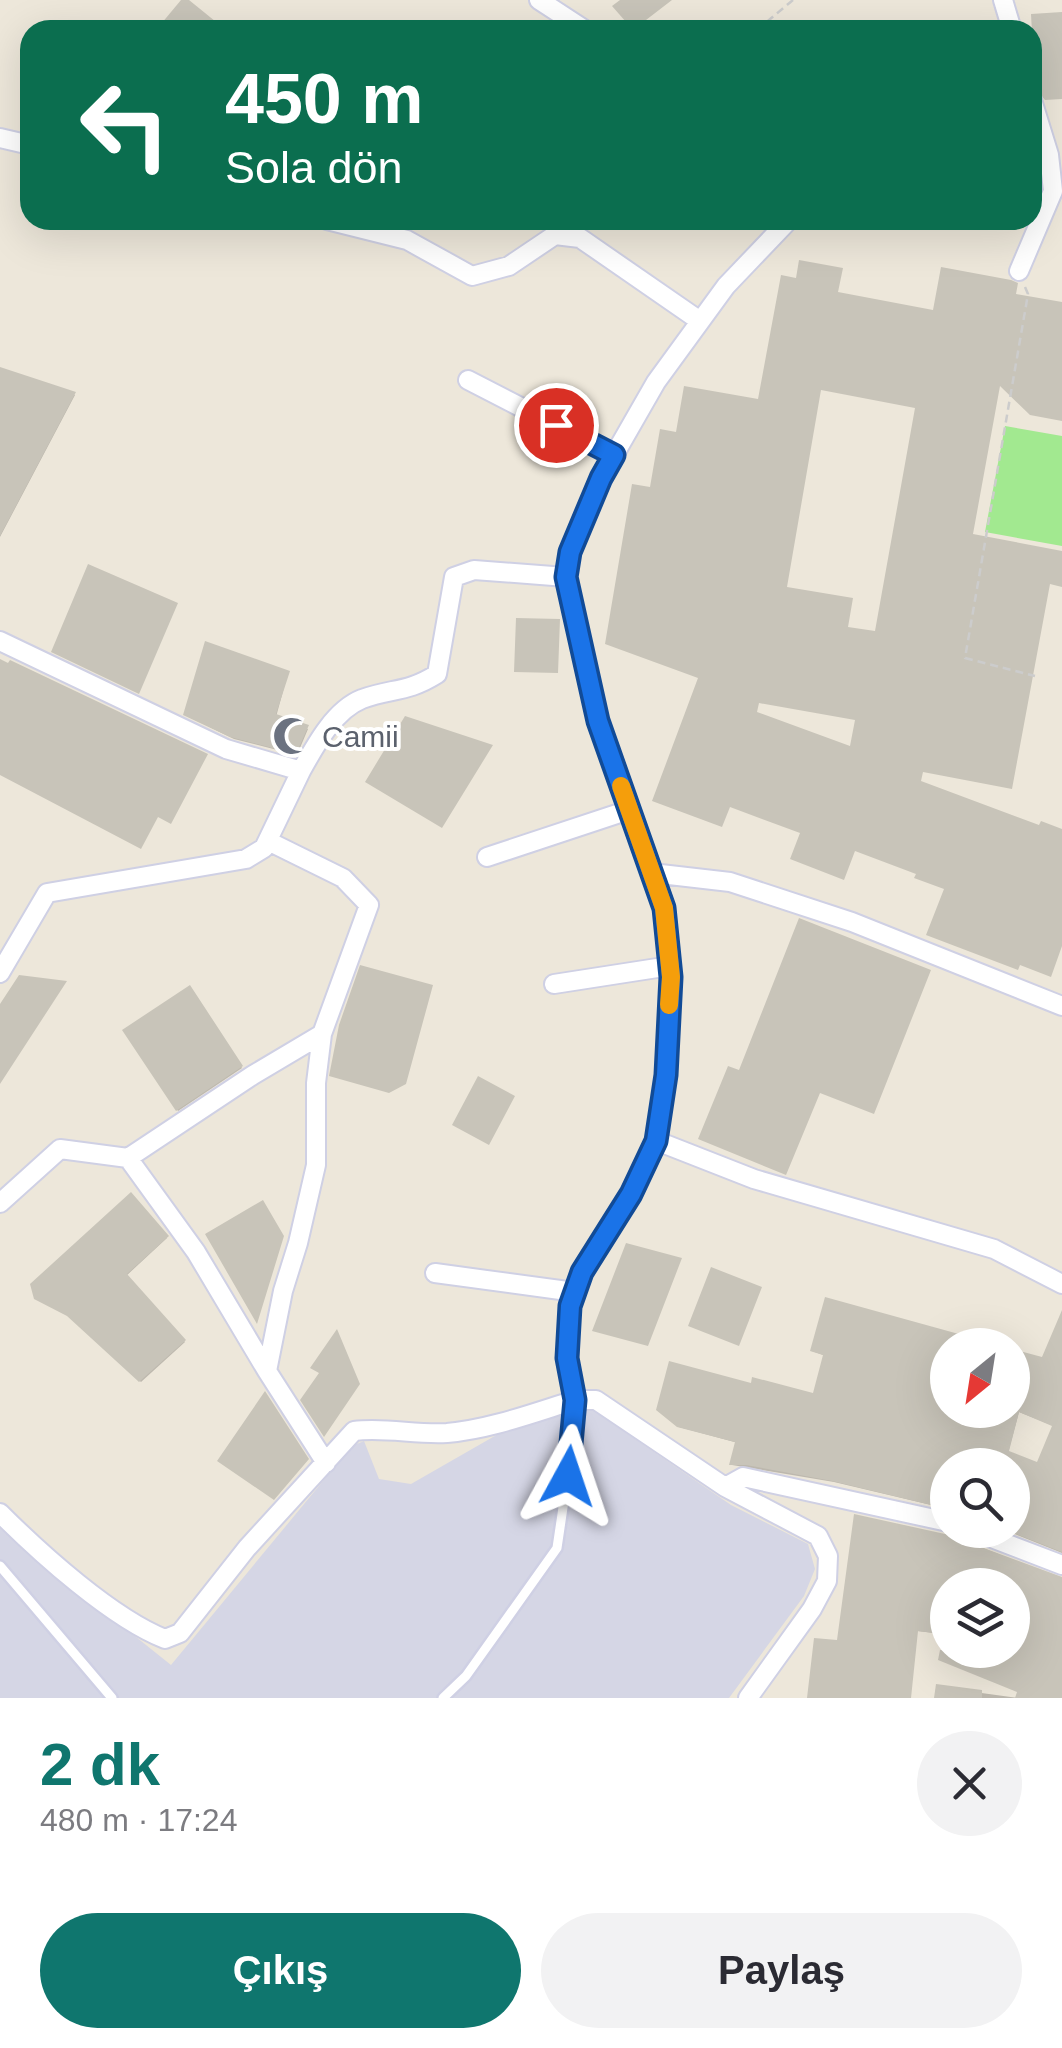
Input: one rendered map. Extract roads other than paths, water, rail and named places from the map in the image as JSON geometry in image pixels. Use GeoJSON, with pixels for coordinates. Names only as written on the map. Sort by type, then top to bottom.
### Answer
{"type":"FeatureCollection","features":[{"type":"Feature","properties":{"kind":"street"},"geometry":{"type":"LineString","coordinates":[[540,0],[571,20]]}},
{"type":"Feature","properties":{"kind":"street"},"geometry":{"type":"LineString","coordinates":[[1042,217],[1053,191],[1048,154]]}},
{"type":"Feature","properties":{"kind":"street"},"geometry":{"type":"LineString","coordinates":[[366,230],[406,240],[472,276],[508,266],[555,235],[580,238],[700,321]]}},
{"type":"Feature","properties":{"kind":"street"},"geometry":{"type":"LineString","coordinates":[[575,1400],[567,1358],[570,1306],[582,1272],[631,1194],[656,1141],[666,1075],[670,966],[664,908],[598,721],[566,577],[570,552],[601,478],[656,382],[768,230]]}},
{"type":"Feature","properties":{"kind":"street"},"geometry":{"type":"LineString","coordinates":[[1019,271],[1036,230]]}},
{"type":"Feature","properties":{"kind":"street"},"geometry":{"type":"LineString","coordinates":[[468,380],[614,455]]}},
{"type":"Feature","properties":{"kind":"street"},"geometry":{"type":"LineString","coordinates":[[0,973],[47,893],[246,859],[264,848],[301,771],[332,723],[360,700],[415,688],[437,674],[454,577],[474,570],[566,577]]}},
{"type":"Feature","properties":{"kind":"street"},"geometry":{"type":"LineString","coordinates":[[0,641],[226,749],[301,771]]}},
{"type":"Feature","properties":{"kind":"street"},"geometry":{"type":"LineString","coordinates":[[487,857],[629,810]]}},
{"type":"Feature","properties":{"kind":"street"},"geometry":{"type":"LineString","coordinates":[[267,1371],[282,1291],[298,1244],[316,1165],[316,1083],[322,1034],[370,905],[343,878],[268,841]]}},
{"type":"Feature","properties":{"kind":"street"},"geometry":{"type":"LineString","coordinates":[[652,873],[730,882],[852,922],[1062,1006]]}},
{"type":"Feature","properties":{"kind":"street"},"geometry":{"type":"LineString","coordinates":[[554,984],[670,966]]}},
{"type":"Feature","properties":{"kind":"street"},"geometry":{"type":"LineString","coordinates":[[0,1203],[60,1149],[128,1158],[322,1034]]}},
{"type":"Feature","properties":{"kind":"street"},"geometry":{"type":"LineString","coordinates":[[656,1141],[754,1179],[994,1250],[1062,1284]]}},
{"type":"Feature","properties":{"kind":"street"},"geometry":{"type":"LineString","coordinates":[[128,1158],[196,1252],[326,1463]]}},
{"type":"Feature","properties":{"kind":"street"},"geometry":{"type":"LineString","coordinates":[[435,1273],[575,1292]]}},
{"type":"Feature","properties":{"kind":"street"},"geometry":{"type":"LineString","coordinates":[[0,1512],[36,1549],[142,1630],[165,1639],[180,1633],[247,1548],[354,1430],[383,1428],[442,1434],[478,1429],[575,1400],[596,1400],[726,1486],[818,1536],[828,1556],[827,1580],[812,1609],[748,1698]]}},
{"type":"Feature","properties":{"kind":"street"},"geometry":{"type":"LineString","coordinates":[[726,1486],[743,1477],[930,1518]]}},
{"type":"Feature","properties":{"kind":"street"},"geometry":{"type":"LineString","coordinates":[[1017,1548],[1062,1565]]}},
{"type":"Feature","properties":{"kind":"lane"},"geometry":{"type":"LineString","coordinates":[[443,1698],[466,1676],[558,1548],[575,1400]]}},
{"type":"Feature","properties":{"kind":"lane"},"geometry":{"type":"LineString","coordinates":[[0,1566],[112,1698]]}},
{"type":"Feature","properties":{"kind":"place","name":"Camii"},"geometry":{"type":"Point","coordinates":[292,736]}}]}
